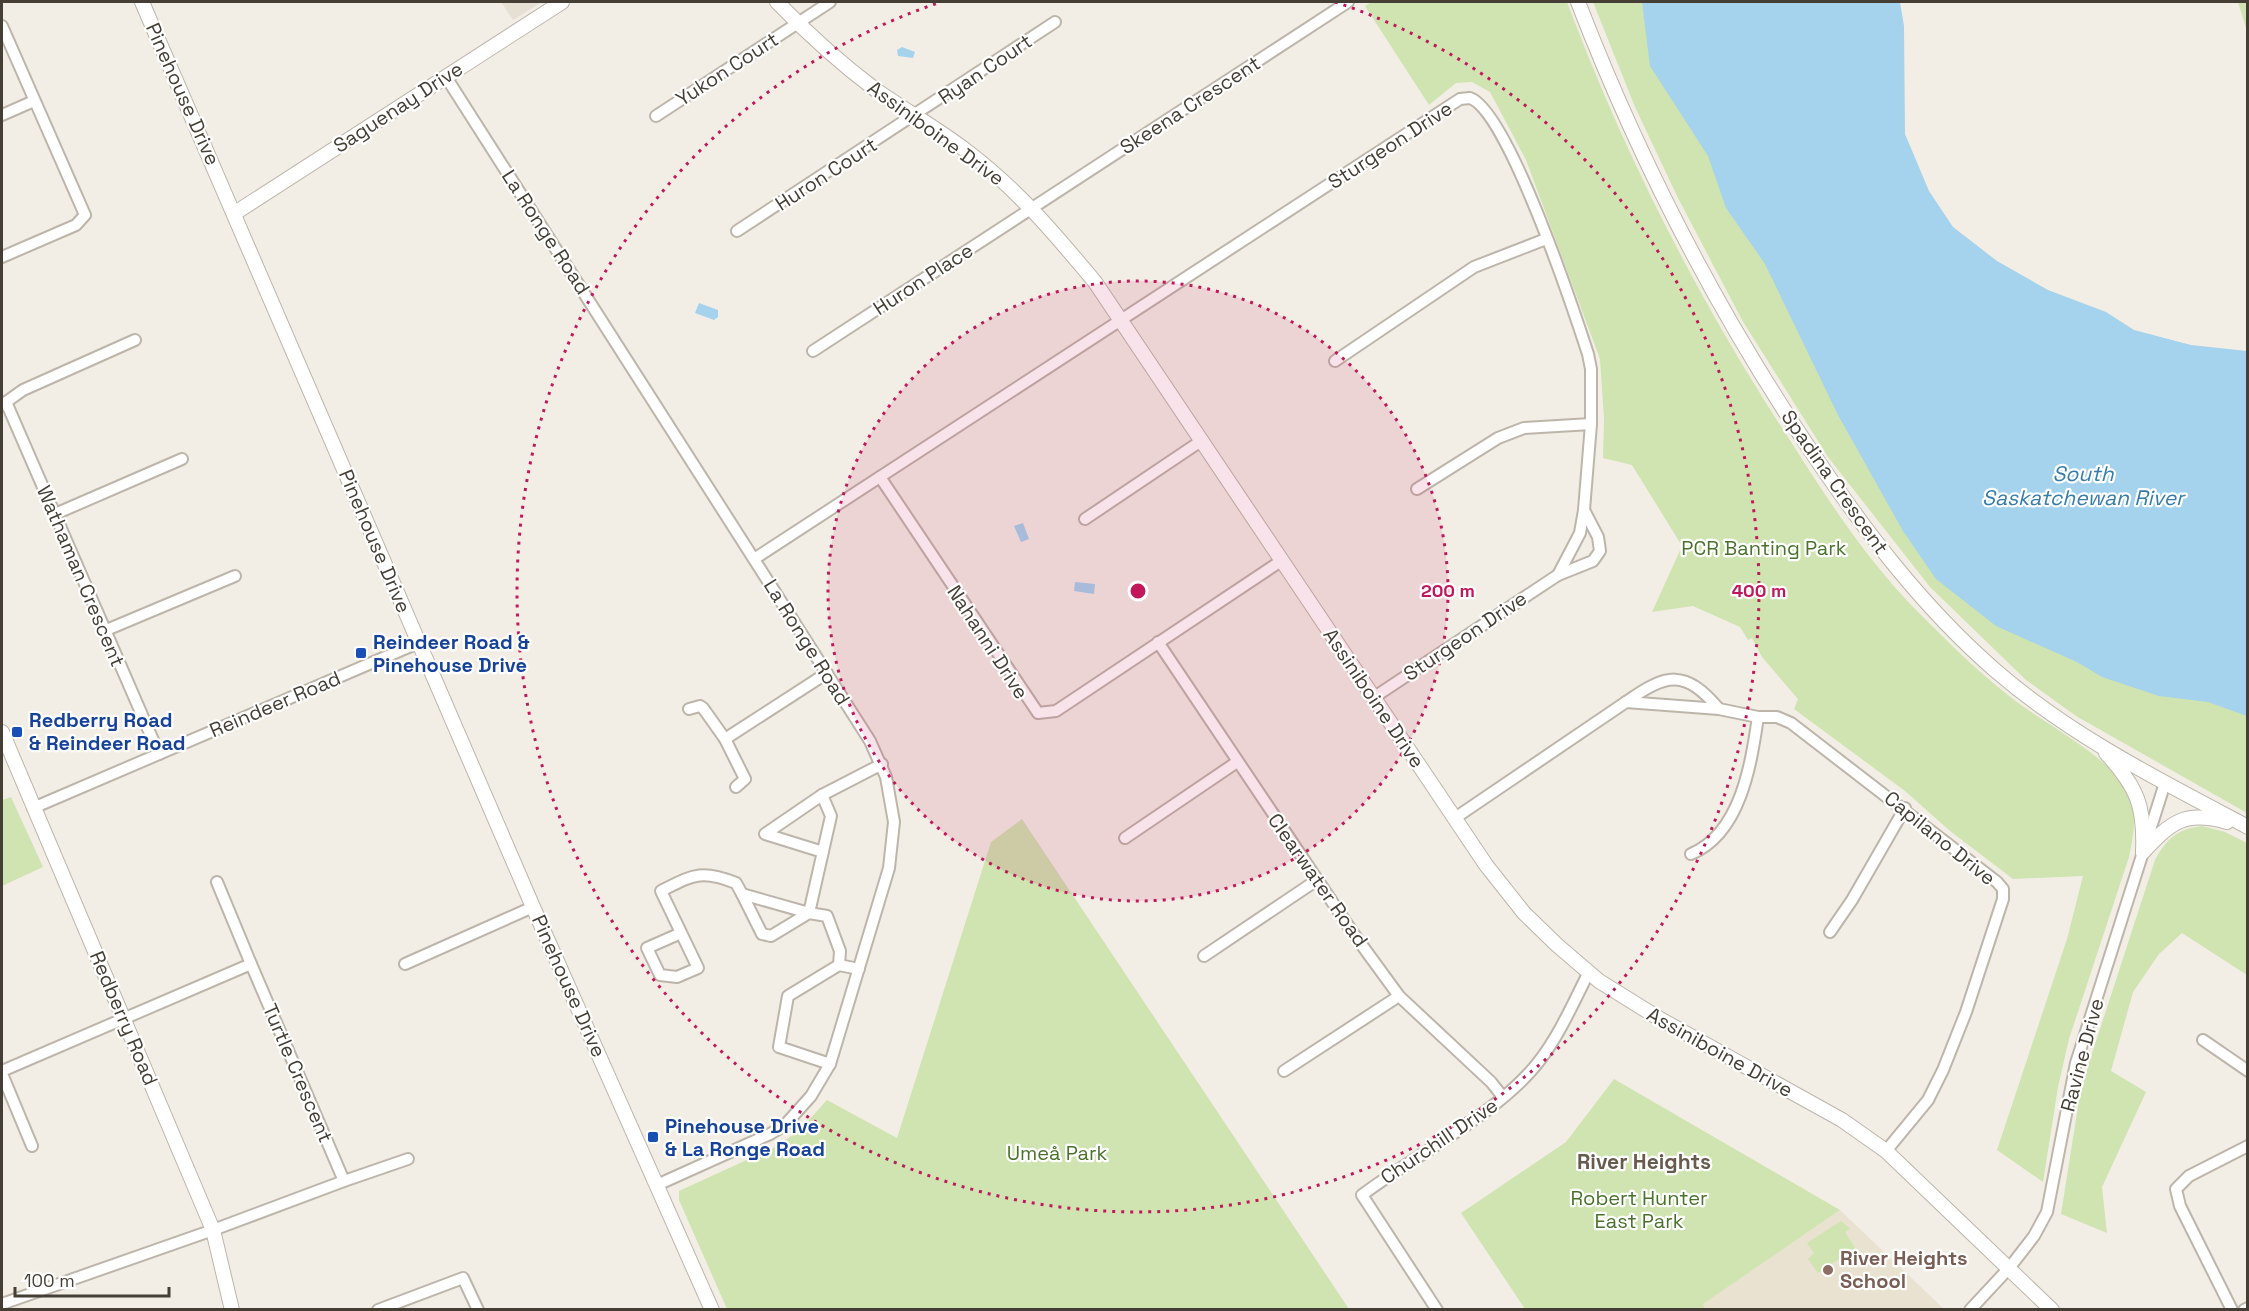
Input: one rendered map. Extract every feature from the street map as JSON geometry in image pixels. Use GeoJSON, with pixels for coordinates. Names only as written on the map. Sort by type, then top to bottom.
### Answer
{"type":"FeatureCollection","features":[{"type":"Feature","properties":{"kind":"street","name":"Pinehouse Drive"},"geometry":{"type":"LineString","coordinates":[[142,2],[533,908],[712,1310]]}},
{"type":"Feature","properties":{"kind":"street","name":"Saguenay Drive"},"geometry":{"type":"LineString","coordinates":[[235,213],[562,2]]}},
{"type":"Feature","properties":{"kind":"street","name":"Assiniboine Drive"},"geometry":{"type":"LineString","coordinates":[[777,2],[857,75],[967,151],[1033,208],[1095,282],[1486,865],[1524,913],[1589,972],[1660,1019],[1842,1120],[1886,1151],[2010,1267],[2052,1310]]}},
{"type":"Feature","properties":{"kind":"street"},"geometry":{"type":"LineString","coordinates":[[798,22],[830,2]]}},
{"type":"Feature","properties":{"kind":"street","name":"Skeena Crescent"},"geometry":{"type":"LineString","coordinates":[[1033,208],[1348,2]]}},
{"type":"Feature","properties":{"kind":"street","name":"Spadina Crescent"},"geometry":{"type":"LineString","coordinates":[[1578,2],[1626,118],[1677,226],[1739,338],[1829,478],[1907,582],[1961,639],[2028,697],[2096,743],[2247,828]]}},
{"type":"Feature","properties":{"kind":"street","name":"Yukon Court"},"geometry":{"type":"LineString","coordinates":[[656,116],[798,22]]}},
{"type":"Feature","properties":{"kind":"street","name":"Ryan Court"},"geometry":{"type":"LineString","coordinates":[[915,116],[1056,22]]}},
{"type":"Feature","properties":{"kind":"street"},"geometry":{"type":"LineString","coordinates":[[2,26],[85,214],[76,225],[2,257]]}},
{"type":"Feature","properties":{"kind":"street","name":"La Ronge Road"},"geometry":{"type":"LineString","coordinates":[[446,77],[827,673],[882,764],[892,811],[893,835],[889,868],[830,1064],[811,1096],[784,1125],[657,1185]]}},
{"type":"Feature","properties":{"kind":"street","name":"Sturgeon Drive"},"geometry":{"type":"LineString","coordinates":[[1121,320],[1464,98],[1476,100],[1514,157],[1588,354],[1591,424],[1584,510],[1580,533],[1558,574]]}},
{"type":"Feature","properties":{"kind":"street"},"geometry":{"type":"LineString","coordinates":[[2,115],[34,101]]}},
{"type":"Feature","properties":{"kind":"street","name":"Huron Court"},"geometry":{"type":"LineString","coordinates":[[737,231],[915,116]]}},
{"type":"Feature","properties":{"kind":"street","name":"Huron Place"},"geometry":{"type":"LineString","coordinates":[[813,351],[1033,208]]}},
{"type":"Feature","properties":{"kind":"street"},"geometry":{"type":"LineString","coordinates":[[1335,361],[1474,267],[1546,239]]}},
{"type":"Feature","properties":{"kind":"street"},"geometry":{"type":"LineString","coordinates":[[754,559],[1121,320]]}},
{"type":"Feature","properties":{"kind":"street"},"geometry":{"type":"LineString","coordinates":[[4,404],[23,390],[135,340]]}},
{"type":"Feature","properties":{"kind":"street","name":"Wathaman Crescent"},"geometry":{"type":"LineString","coordinates":[[4,404],[55,514],[159,754]]}},
{"type":"Feature","properties":{"kind":"street"},"geometry":{"type":"LineString","coordinates":[[1417,489],[1498,438],[1524,428],[1591,424]]}},
{"type":"Feature","properties":{"kind":"street"},"geometry":{"type":"LineString","coordinates":[[1085,519],[1201,441]]}},
{"type":"Feature","properties":{"kind":"street"},"geometry":{"type":"LineString","coordinates":[[55,514],[182,459]]}},
{"type":"Feature","properties":{"kind":"street","name":"Nahanni Drive"},"geometry":{"type":"LineString","coordinates":[[880,477],[1030,705],[1038,713],[1056,711],[1281,561]]}},
{"type":"Feature","properties":{"kind":"street","name":"Sturgeon Drive"},"geometry":{"type":"LineString","coordinates":[[1373,698],[1558,574],[1593,561],[1600,551],[1598,537],[1584,510]]}},
{"type":"Feature","properties":{"kind":"street"},"geometry":{"type":"LineString","coordinates":[[104,631],[235,576]]}},
{"type":"Feature","properties":{"kind":"street","name":"Reindeer Road"},"geometry":{"type":"LineString","coordinates":[[33,808],[418,642]]}},
{"type":"Feature","properties":{"kind":"street","name":"Clearwater Road"},"geometry":{"type":"LineString","coordinates":[[1158,642],[1317,880],[1399,996],[1491,1082],[1503,1097]]}},
{"type":"Feature","properties":{"kind":"street"},"geometry":{"type":"LineString","coordinates":[[725,739],[827,673]]}},
{"type":"Feature","properties":{"kind":"street"},"geometry":{"type":"LineString","coordinates":[[1455,818],[1650,685],[1669,678],[1685,679],[1703,690],[1719,709]]}},
{"type":"Feature","properties":{"kind":"street","name":"Capilano Drive"},"geometry":{"type":"LineString","coordinates":[[1626,702],[1719,709],[1758,717],[1777,717],[1791,723],[1905,808],[2003,889],[2003,899],[1966,1012],[1943,1070],[1928,1100],[1886,1151]]}},
{"type":"Feature","properties":{"kind":"street"},"geometry":{"type":"LineString","coordinates":[[689,709],[700,706],[703,708],[725,739],[745,779],[736,787]]}},
{"type":"Feature","properties":{"kind":"street"},"geometry":{"type":"LineString","coordinates":[[1691,854],[1707,847],[1735,809],[1752,765],[1758,717]]}},
{"type":"Feature","properties":{"kind":"street","name":"Redberry Road"},"geometry":{"type":"LineString","coordinates":[[2,732],[213,1230],[232,1310]]}},
{"type":"Feature","properties":{"kind":"street"},"geometry":{"type":"LineString","coordinates":[[2096,743],[2120,769],[2138,797],[2144,825],[2143,852]]}},
{"type":"Feature","properties":{"kind":"street"},"geometry":{"type":"LineString","coordinates":[[1125,838],[1237,762]]}},
{"type":"Feature","properties":{"kind":"street"},"geometry":{"type":"LineString","coordinates":[[824,852],[765,834],[822,795],[882,764]]}},
{"type":"Feature","properties":{"kind":"street","name":"Ravine Drive"},"geometry":{"type":"LineString","coordinates":[[1970,1310],[2010,1267],[2034,1236],[2047,1212],[2076,1063],[2165,783]]}},
{"type":"Feature","properties":{"kind":"street"},"geometry":{"type":"LineString","coordinates":[[681,933],[647,948],[660,975],[676,977],[698,968],[661,891],[695,874],[712,873],[736,883],[762,934],[771,936],[809,913],[831,816],[822,795]]}},
{"type":"Feature","properties":{"kind":"street"},"geometry":{"type":"LineString","coordinates":[[1830,932],[1852,900],[1905,808]]}},
{"type":"Feature","properties":{"kind":"street"},"geometry":{"type":"LineString","coordinates":[[2143,852],[2166,828],[2187,818],[2207,817],[2247,828]]}},
{"type":"Feature","properties":{"kind":"street"},"geometry":{"type":"LineString","coordinates":[[1204,956],[1317,880]]}},
{"type":"Feature","properties":{"kind":"street","name":"Turtle Crescent"},"geometry":{"type":"LineString","coordinates":[[217,882],[344,1181]]}},
{"type":"Feature","properties":{"kind":"street"},"geometry":{"type":"LineString","coordinates":[[742,894],[827,916],[840,951],[839,965]]}},
{"type":"Feature","properties":{"kind":"street"},"geometry":{"type":"LineString","coordinates":[[405,964],[533,908]]}},
{"type":"Feature","properties":{"kind":"street"},"geometry":{"type":"LineString","coordinates":[[32,1146],[2,1072],[251,964]]}},
{"type":"Feature","properties":{"kind":"street"},"geometry":{"type":"LineString","coordinates":[[830,1064],[779,1047],[788,996],[839,965],[859,969]]}},
{"type":"Feature","properties":{"kind":"street","name":"Churchill Drive"},"geometry":{"type":"LineString","coordinates":[[1437,1310],[1362,1195],[1503,1097],[1519,1083],[1545,1054],[1589,972]]}},
{"type":"Feature","properties":{"kind":"street"},"geometry":{"type":"LineString","coordinates":[[1284,1071],[1399,996]]}},
{"type":"Feature","properties":{"kind":"street"},"geometry":{"type":"LineString","coordinates":[[2203,1040],[2247,1071]]}},
{"type":"Feature","properties":{"kind":"street"},"geometry":{"type":"LineString","coordinates":[[2232,1310],[2180,1206],[2176,1189],[2189,1176],[2247,1146]]}},
{"type":"Feature","properties":{"kind":"street"},"geometry":{"type":"LineString","coordinates":[[2,1304],[9,1299],[213,1230],[408,1159]]}},
{"type":"Feature","properties":{"kind":"street"},"geometry":{"type":"LineString","coordinates":[[378,1310],[463,1278],[478,1310]]}},
{"type":"Feature","properties":{"kind":"shaded area"},"geometry":{"type":"Polygon","coordinates":[[[501,2],[542,2],[513,20],[501,2]]]}},
{"type":"Feature","properties":{"kind":"shaded area","name":"River Heights School"},"geometry":{"type":"Polygon","coordinates":[[[1840,1210],[1944,1309],[1705,1310],[1702,1304],[1840,1210]]]}},
{"type":"Feature","properties":{"kind":"green space","name":"PCR Banting Park"},"geometry":{"type":"Polygon","coordinates":[[[1372,2],[1567,2],[1614,118],[1668,231],[1728,341],[1823,491],[1853,534],[1901,594],[1962,655],[2022,706],[2093,754],[2121,781],[2130,795],[2134,818],[2129,857],[2069,1039],[2058,1087],[2043,1182],[1997,1150],[2067,939],[2083,876],[2013,879],[1950,831],[1905,791],[1794,709],[1798,699],[1762,657],[1752,638],[1748,640],[1740,627],[1693,606],[1652,612],[1682,546],[1632,465],[1603,458],[1604,419],[1600,359],[1526,160],[1490,92],[1472,82],[1456,83],[1429,105],[1365,6],[1372,2]]]}},
{"type":"Feature","properties":{"kind":"green space"},"geometry":{"type":"Polygon","coordinates":[[[1593,2],[1643,2],[2247,706],[2247,813],[2076,716],[2026,680],[1930,587],[1828,457],[1742,320],[1678,198],[1635,107],[1593,2]]]}},
{"type":"Feature","properties":{"kind":"green space"},"geometry":{"type":"Polygon","coordinates":[[[2238,2],[2247,2],[2247,31],[2238,2]]]}},
{"type":"Feature","properties":{"kind":"green space"},"geometry":{"type":"Polygon","coordinates":[[[11,797],[43,867],[2,886],[2,800],[11,797]]]}},
{"type":"Feature","properties":{"kind":"green space","name":"Umeå Park"},"geometry":{"type":"Polygon","coordinates":[[[1022,819],[1349,1309],[727,1309],[679,1200],[679,1191],[773,1148],[799,1131],[827,1100],[897,1138],[991,842],[1022,819]]]}},
{"type":"Feature","properties":{"kind":"green space"},"geometry":{"type":"Polygon","coordinates":[[[2202,826],[2225,832],[2247,843],[2247,975],[2182,933],[2159,954],[2133,992],[2111,1071],[2146,1092],[2102,1187],[2107,1233],[2061,1214],[2079,1100],[2155,860],[2174,836],[2186,829],[2202,826]]]}},
{"type":"Feature","properties":{"kind":"green space","name":"Robert Hunter East Park"},"geometry":{"type":"Polygon","coordinates":[[[1614,1079],[1840,1210],[1703,1304],[1705,1309],[1525,1309],[1461,1213],[1566,1142],[1614,1079]]]}},
{"type":"Feature","properties":{"kind":"green space"},"geometry":{"type":"Polygon","coordinates":[[[1841,1221],[1850,1229],[1845,1232],[1855,1248],[1818,1273],[1808,1259],[1814,1253],[1807,1243],[1841,1221]]]}},
{"type":"Feature","properties":{"kind":"water","name":"South Saskatchewan River"},"geometry":{"type":"Polygon","coordinates":[[[1642,2],[1900,2],[1904,26],[1905,134],[1929,191],[1953,227],[1997,261],[2048,290],[2106,312],[2134,330],[2191,345],[2247,351],[2247,716],[2208,702],[2159,696],[2102,677],[2077,662],[1996,626],[1936,579],[1903,531],[1838,415],[1765,264],[1726,208],[1708,156],[1650,66],[1642,2]]]}},
{"type":"Feature","properties":{"kind":"water"},"geometry":{"type":"Polygon","coordinates":[[[902,47],[915,52],[913,58],[898,56],[897,50],[902,47]]]}},
{"type":"Feature","properties":{"kind":"water"},"geometry":{"type":"Polygon","coordinates":[[[699,303],[718,310],[718,317],[714,320],[695,313],[699,303]]]}},
{"type":"Feature","properties":{"kind":"water"},"geometry":{"type":"Polygon","coordinates":[[[1023,523],[1029,539],[1021,542],[1014,526],[1023,523]]]}},
{"type":"Feature","properties":{"kind":"water"},"geometry":{"type":"Polygon","coordinates":[[[1075,582],[1095,584],[1094,594],[1074,591],[1075,582]]]}},
{"type":"Feature","properties":{"kind":"place","name":"Reindeer Road & Pinehouse Drive"},"geometry":{"type":"Point","coordinates":[361,653]}},
{"type":"Feature","properties":{"kind":"place","name":"Redberry Road & Reindeer Road"},"geometry":{"type":"Point","coordinates":[17,732]}},
{"type":"Feature","properties":{"kind":"place","name":"Pinehouse Drive & La Ronge Road"},"geometry":{"type":"Point","coordinates":[653,1137]}},
{"type":"Feature","properties":{"kind":"place","name":"River Heights School"},"geometry":{"type":"Point","coordinates":[1828,1270]}},
{"type":"Feature","properties":{"kind":"district","name":"River Heights"},"geometry":{"type":"Point","coordinates":[1644,1162]}}]}
